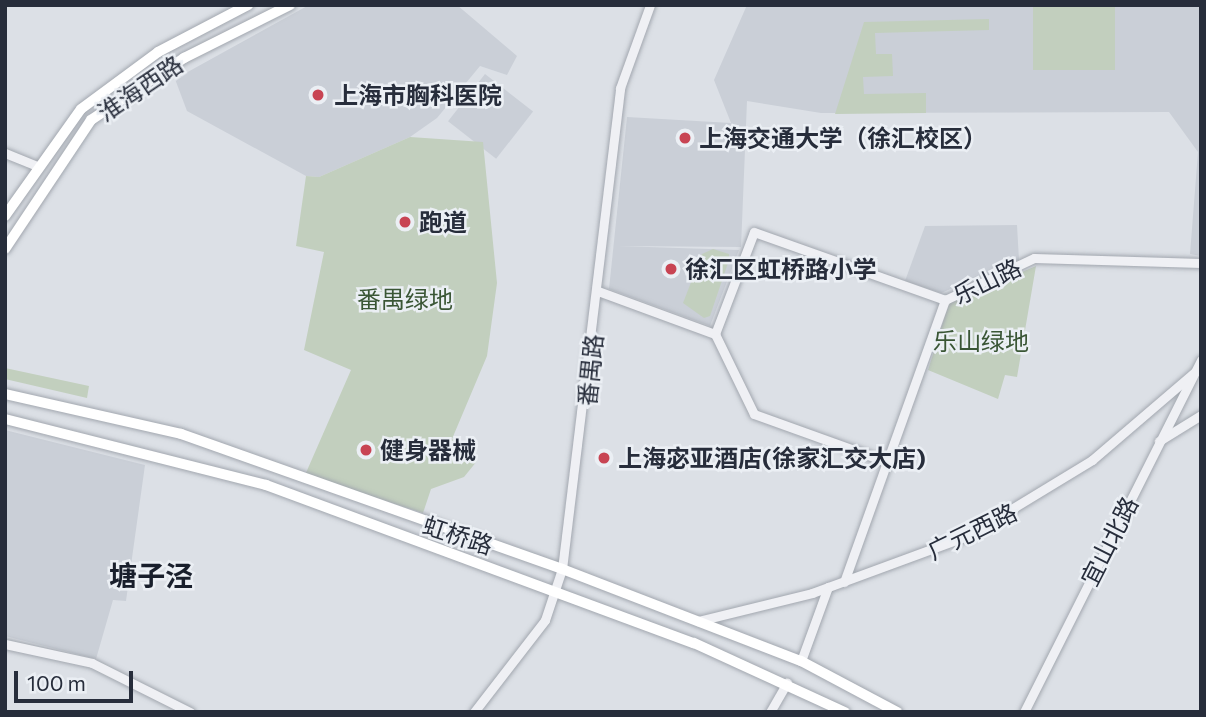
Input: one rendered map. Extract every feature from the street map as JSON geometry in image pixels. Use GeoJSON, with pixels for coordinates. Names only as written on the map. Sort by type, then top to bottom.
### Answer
{"type":"FeatureCollection","features":[{"type":"Feature","properties":{"kind":"main road","name":"淮海西路"},"geometry":{"type":"LineString","coordinates":[[5,216],[37,166],[81,109],[158,52],[248,5]]}},
{"type":"Feature","properties":{"kind":"main road","name":"淮海西路"},"geometry":{"type":"LineString","coordinates":[[5,249],[91,120],[184,58],[289,5]]}},
{"type":"Feature","properties":{"kind":"main road","name":"虹桥路"},"geometry":{"type":"LineString","coordinates":[[5,394],[181,434],[562,569],[801,661],[897,712]]}},
{"type":"Feature","properties":{"kind":"main road","name":"虹桥路"},"geometry":{"type":"LineString","coordinates":[[5,419],[245,478],[786,682],[845,712]]}},
{"type":"Feature","properties":{"kind":"street","name":"番禺路"},"geometry":{"type":"LineString","coordinates":[[474,712],[545,620],[562,569],[598,291],[620,88],[650,5]]}},
{"type":"Feature","properties":{"kind":"street"},"geometry":{"type":"LineString","coordinates":[[5,153],[37,166]]}},
{"type":"Feature","properties":{"kind":"street"},"geometry":{"type":"LineString","coordinates":[[715,334],[754,232],[945,300]]}},
{"type":"Feature","properties":{"kind":"street","name":"乐山路"},"geometry":{"type":"LineString","coordinates":[[844,582],[945,300],[1034,258],[1201,263]]}},
{"type":"Feature","properties":{"kind":"street"},"geometry":{"type":"LineString","coordinates":[[598,291],[715,334],[754,414],[887,462]]}},
{"type":"Feature","properties":{"kind":"street"},"geometry":{"type":"LineString","coordinates":[[1196,371],[1201,360]]}},
{"type":"Feature","properties":{"kind":"street","name":"宜山北路"},"geometry":{"type":"LineString","coordinates":[[1024,712],[1196,371]]}},
{"type":"Feature","properties":{"kind":"street","name":"广元西路"},"geometry":{"type":"LineString","coordinates":[[698,621],[828,587],[943,547],[1029,503],[1093,460],[1174,383],[1196,371]]}},
{"type":"Feature","properties":{"kind":"street"},"geometry":{"type":"LineString","coordinates":[[1158,442],[1201,415]]}},
{"type":"Feature","properties":{"kind":"street"},"geometry":{"type":"LineString","coordinates":[[801,661],[828,587]]}},
{"type":"Feature","properties":{"kind":"street"},"geometry":{"type":"LineString","coordinates":[[5,644],[92,663],[190,712]]}},
{"type":"Feature","properties":{"kind":"street"},"geometry":{"type":"LineString","coordinates":[[770,712],[786,682]]}},
{"type":"Feature","properties":{"kind":"shaded area","name":"上海市胸科医院"},"geometry":{"type":"Polygon","coordinates":[[[309,5],[457,5],[517,56],[507,75],[480,66],[437,118],[410,137],[319,177],[306,176],[187,111],[175,79],[309,5]]]}},
{"type":"Feature","properties":{"kind":"shaded area","name":"上海交通大学（徐汇校区）"},"geometry":{"type":"Polygon","coordinates":[[[747,5],[1201,5],[1201,256],[1190,254],[1198,152],[1169,112],[821,113],[747,101],[741,247],[618,246],[739,250],[710,326],[609,289],[627,117],[731,123],[714,80],[747,5]]]}},
{"type":"Feature","properties":{"kind":"shaded area"},"geometry":{"type":"Polygon","coordinates":[[[485,74],[533,112],[496,159],[448,121],[485,74]]]}},
{"type":"Feature","properties":{"kind":"shaded area"},"geometry":{"type":"Polygon","coordinates":[[[1017,225],[1019,260],[941,293],[905,281],[925,226],[1017,225]]]}},
{"type":"Feature","properties":{"kind":"shaded area"},"geometry":{"type":"Polygon","coordinates":[[[5,430],[145,465],[126,601],[113,600],[96,659],[5,636],[5,430]]]}},
{"type":"Feature","properties":{"kind":"green space"},"geometry":{"type":"Polygon","coordinates":[[[1033,5],[1115,5],[1115,70],[1033,70],[1033,5]]]}},
{"type":"Feature","properties":{"kind":"green space"},"geometry":{"type":"Polygon","coordinates":[[[989,19],[989,30],[875,33],[876,54],[892,54],[893,76],[863,77],[864,94],[926,93],[926,113],[835,114],[864,22],[989,19]]]}},
{"type":"Feature","properties":{"kind":"green space","name":"番禺绿地"},"geometry":{"type":"Polygon","coordinates":[[[410,137],[483,142],[497,283],[487,356],[452,439],[477,461],[464,477],[431,489],[423,513],[305,475],[351,370],[304,350],[324,252],[296,246],[306,176],[319,177],[410,137]]]}},
{"type":"Feature","properties":{"kind":"green space"},"geometry":{"type":"Polygon","coordinates":[[[713,249],[729,254],[729,260],[710,316],[704,318],[683,303],[702,254],[713,249]]]}},
{"type":"Feature","properties":{"kind":"green space","name":"乐山绿地"},"geometry":{"type":"Polygon","coordinates":[[[1036,266],[1017,377],[1005,375],[998,399],[928,370],[949,303],[1036,266]]]}},
{"type":"Feature","properties":{"kind":"green space"},"geometry":{"type":"Polygon","coordinates":[[[5,368],[89,386],[87,398],[5,379],[5,368]]]}},
{"type":"Feature","properties":{"kind":"place","name":"上海市胸科医院"},"geometry":{"type":"Point","coordinates":[318,95]}},
{"type":"Feature","properties":{"kind":"place","name":"上海交通大学（徐汇校区）"},"geometry":{"type":"Point","coordinates":[685,138]}},
{"type":"Feature","properties":{"kind":"place","name":"跑道"},"geometry":{"type":"Point","coordinates":[405,222]}},
{"type":"Feature","properties":{"kind":"place","name":"徐汇区虹桥路小学"},"geometry":{"type":"Point","coordinates":[671,269]}},
{"type":"Feature","properties":{"kind":"place","name":"健身器械"},"geometry":{"type":"Point","coordinates":[366,450]}},
{"type":"Feature","properties":{"kind":"place","name":"上海宓亚酒店(徐家汇交大店)"},"geometry":{"type":"Point","coordinates":[604,458]}},
{"type":"Feature","properties":{"kind":"district","name":"塘子泾"},"geometry":{"type":"Point","coordinates":[151,575]}}]}
